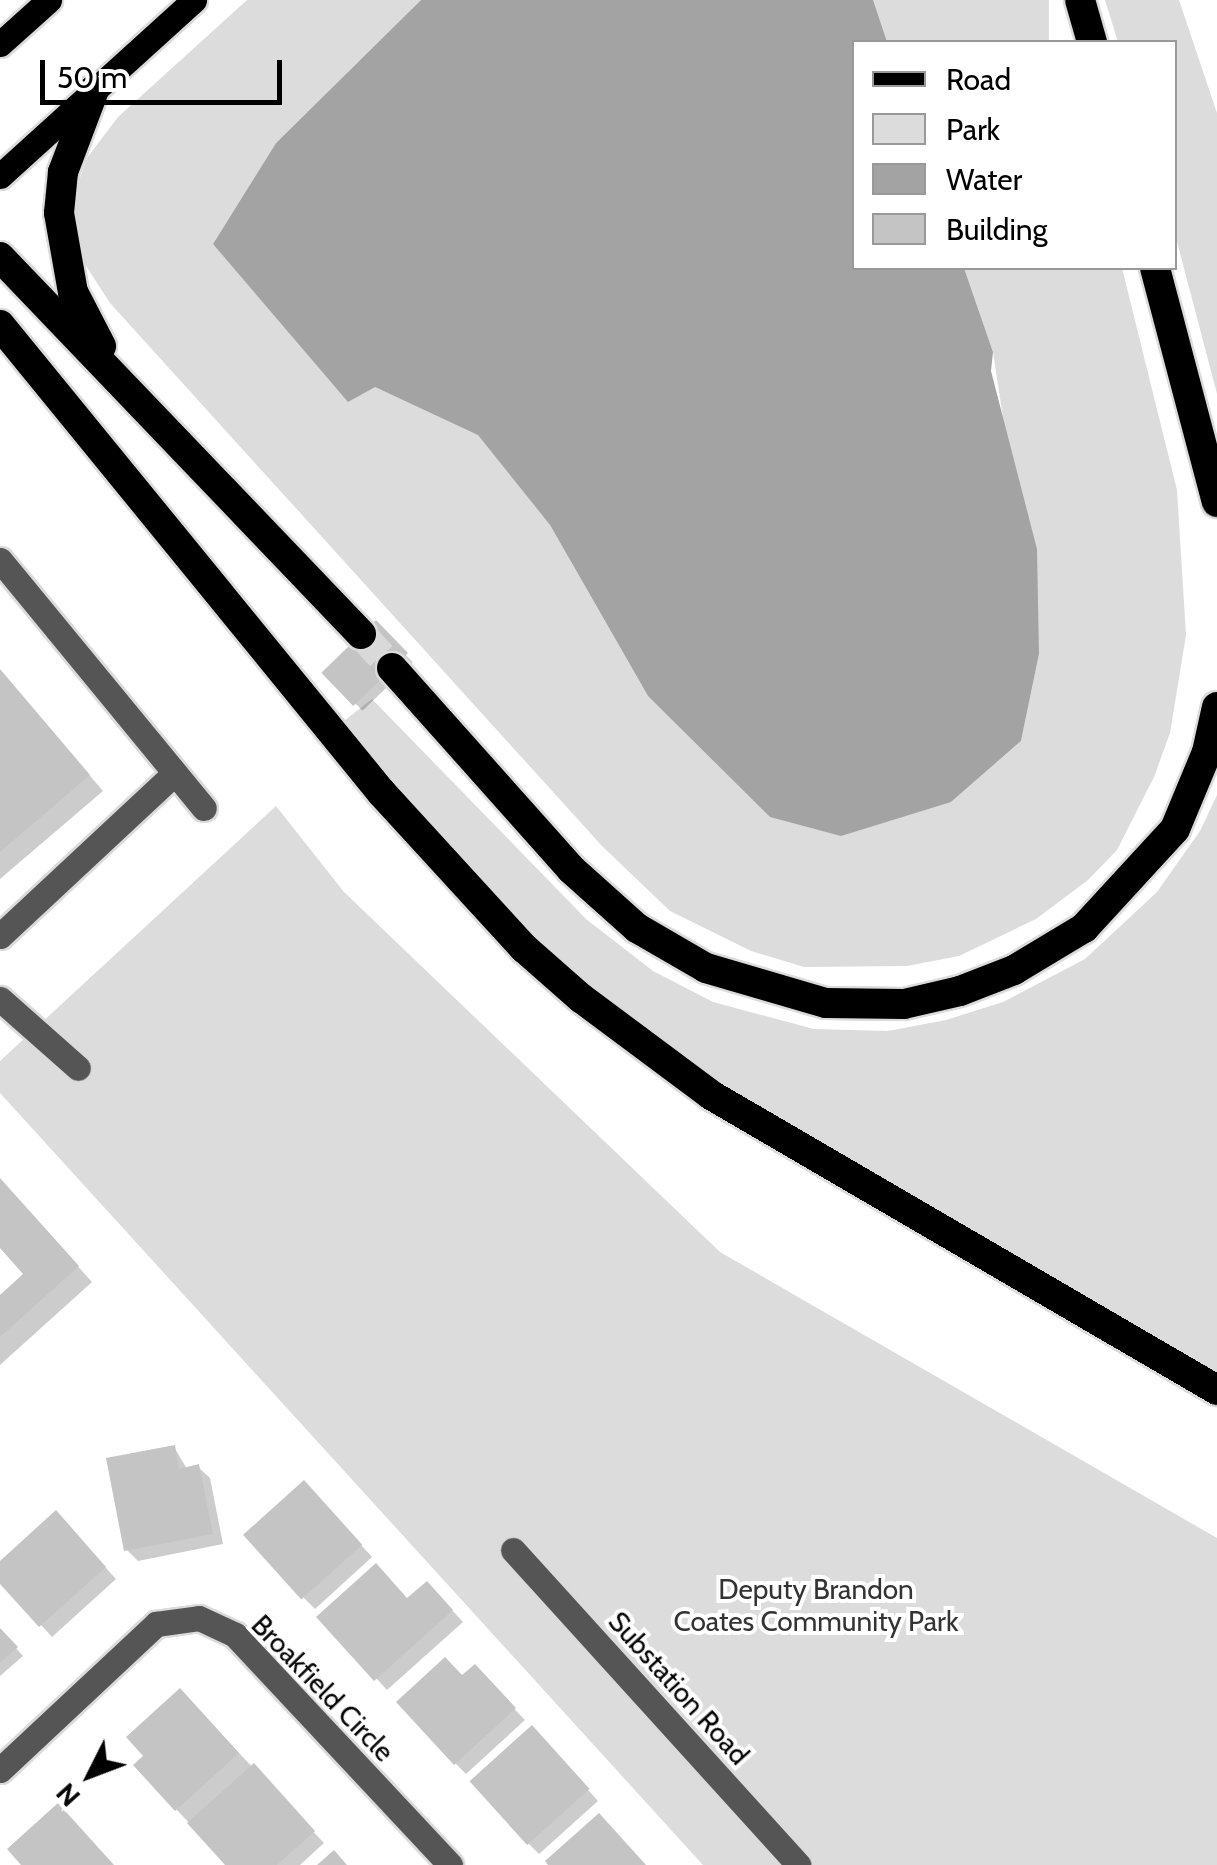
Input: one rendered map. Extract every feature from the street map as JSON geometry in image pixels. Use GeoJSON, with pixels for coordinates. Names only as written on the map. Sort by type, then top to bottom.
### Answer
{"type":"FeatureCollection","features":[{"type":"Feature","properties":{"kind":"highway"},"geometry":{"type":"LineString","coordinates":[[1080,0],[1091,40]]}},
{"type":"Feature","properties":{"kind":"highway"},"geometry":{"type":"LineString","coordinates":[[94,90],[64,172],[59,213],[74,292],[116,376]]}},
{"type":"Feature","properties":{"kind":"highway"},"geometry":{"type":"LineString","coordinates":[[0,256],[361,634]]}},
{"type":"Feature","properties":{"kind":"highway"},"geometry":{"type":"LineString","coordinates":[[1157,270],[1217,502]]}},
{"type":"Feature","properties":{"kind":"highway"},"geometry":{"type":"LineString","coordinates":[[0,325],[380,792],[524,948],[581,998],[711,1095],[1217,1390]]}},
{"type":"Feature","properties":{"kind":"highway"},"geometry":{"type":"LineString","coordinates":[[0,354],[44,382]]}},
{"type":"Feature","properties":{"kind":"highway"},"geometry":{"type":"LineString","coordinates":[[392,668],[572,869],[637,928],[706,968],[826,1002],[904,1004],[960,991],[1014,970],[1084,928],[1174,829],[1207,752],[1217,706]]}},
{"type":"Feature","properties":{"kind":"main road"},"geometry":{"type":"LineString","coordinates":[[0,44],[49,0]]}},
{"type":"Feature","properties":{"kind":"main road"},"geometry":{"type":"LineString","coordinates":[[0,176],[194,0]]}},
{"type":"Feature","properties":{"kind":"street"},"geometry":{"type":"LineString","coordinates":[[0,560],[204,808]]}},
{"type":"Feature","properties":{"kind":"street"},"geometry":{"type":"LineString","coordinates":[[0,936],[175,773]]}},
{"type":"Feature","properties":{"kind":"street"},"geometry":{"type":"LineString","coordinates":[[0,999],[78,1068]]}},
{"type":"Feature","properties":{"kind":"street","name":"Substation Road"},"geometry":{"type":"LineString","coordinates":[[514,1550],[799,1865]]}},
{"type":"Feature","properties":{"kind":"street","name":"Broakfield Circle"},"geometry":{"type":"LineString","coordinates":[[0,1770],[156,1624],[199,1618],[236,1635],[450,1865]]}},
{"type":"Feature","properties":{"kind":"green space"},"geometry":{"type":"Polygon","coordinates":[[[247,0],[421,0],[276,143],[213,244],[375,387],[478,434],[550,525],[648,696],[951,802],[1021,741],[1039,654],[993,352],[965,270],[1122,270],[1177,490],[1186,635],[1170,733],[1154,777],[1117,850],[1088,880],[1036,919],[959,956],[907,966],[804,967],[751,951],[670,911],[602,846],[110,303],[79,255],[73,197],[87,158],[118,117],[247,0]]]}},
{"type":"Feature","properties":{"kind":"green space"},"geometry":{"type":"Polygon","coordinates":[[[873,0],[1049,0],[1049,40],[873,40],[873,0]]]}},
{"type":"Feature","properties":{"kind":"green space"},"geometry":{"type":"Polygon","coordinates":[[[1105,0],[1179,0],[1217,113],[1217,394],[1177,242],[1177,40],[1117,40],[1105,0]]]}},
{"type":"Feature","properties":{"kind":"green space"},"geometry":{"type":"Polygon","coordinates":[[[372,699],[586,919],[653,971],[713,1002],[814,1029],[888,1031],[946,1020],[1003,1002],[1085,959],[1157,892],[1200,831],[1217,795],[1217,1375],[751,1104],[589,989],[440,838],[344,721],[372,699]]]}},
{"type":"Feature","properties":{"kind":"green space","name":"Deputy Brandon Coates Community Park"},"geometry":{"type":"Polygon","coordinates":[[[276,806],[344,892],[720,1252],[1217,1538],[1217,1865],[703,1865],[0,1093],[0,1061],[276,806]]]}},
{"type":"Feature","properties":{"kind":"water"},"geometry":{"type":"Polygon","coordinates":[[[421,0],[873,0],[886,40],[852,40],[852,270],[965,270],[993,352],[991,371],[1037,549],[1039,654],[1021,741],[951,802],[841,836],[770,817],[648,696],[550,525],[478,435],[375,387],[348,402],[213,244],[276,143],[421,0]]]}},
{"type":"Feature","properties":{"kind":"building"},"geometry":{"type":"Polygon","coordinates":[[[376,620],[408,653],[353,706],[321,673],[376,620]]]}},
{"type":"Feature","properties":{"kind":"building"},"geometry":{"type":"Polygon","coordinates":[[[0,669],[90,775],[0,852],[0,669]]]}},
{"type":"Feature","properties":{"kind":"building"},"geometry":{"type":"Polygon","coordinates":[[[0,1178],[79,1266],[0,1337],[0,1295],[23,1274],[0,1248],[0,1178]]]}},
{"type":"Feature","properties":{"kind":"building"},"geometry":{"type":"Polygon","coordinates":[[[175,1445],[179,1469],[199,1464],[213,1534],[124,1551],[106,1458],[175,1445]]]}},
{"type":"Feature","properties":{"kind":"building"},"geometry":{"type":"Polygon","coordinates":[[[304,1480],[362,1545],[301,1600],[243,1535],[304,1480]]]}},
{"type":"Feature","properties":{"kind":"building"},"geometry":{"type":"Polygon","coordinates":[[[56,1510],[106,1567],[39,1627],[0,1584],[0,1561],[56,1510]]]}},
{"type":"Feature","properties":{"kind":"building"},"geometry":{"type":"Polygon","coordinates":[[[376,1563],[407,1598],[427,1581],[453,1610],[374,1681],[316,1617],[376,1563]]]}},
{"type":"Feature","properties":{"kind":"building"},"geometry":{"type":"Polygon","coordinates":[[[0,1628],[18,1647],[0,1663],[0,1628]]]}},
{"type":"Feature","properties":{"kind":"building"},"geometry":{"type":"Polygon","coordinates":[[[445,1657],[462,1675],[475,1664],[516,1708],[454,1765],[396,1702],[445,1657]]]}},
{"type":"Feature","properties":{"kind":"building"},"geometry":{"type":"Polygon","coordinates":[[[180,1688],[239,1753],[175,1811],[133,1765],[143,1756],[126,1737],[180,1688]]]}},
{"type":"Feature","properties":{"kind":"building"},"geometry":{"type":"Polygon","coordinates":[[[532,1725],[590,1789],[527,1845],[470,1781],[532,1725]]]}},
{"type":"Feature","properties":{"kind":"building"},"geometry":{"type":"Polygon","coordinates":[[[254,1763],[315,1831],[277,1865],[225,1865],[187,1823],[254,1763]]]}},
{"type":"Feature","properties":{"kind":"building"},"geometry":{"type":"Polygon","coordinates":[[[58,1803],[114,1865],[21,1865],[7,1849],[58,1803]]]}},
{"type":"Feature","properties":{"kind":"building"},"geometry":{"type":"Polygon","coordinates":[[[599,1813],[646,1865],[548,1865],[545,1861],[599,1813]]]}},
{"type":"Feature","properties":{"kind":"building"},"geometry":{"type":"Polygon","coordinates":[[[334,1850],[347,1865],[317,1865],[334,1850]]]}},
{"type":"Feature","properties":{"kind":"tunnel"},"geometry":{"type":"LineString","coordinates":[[361,634],[392,668]]}}]}
